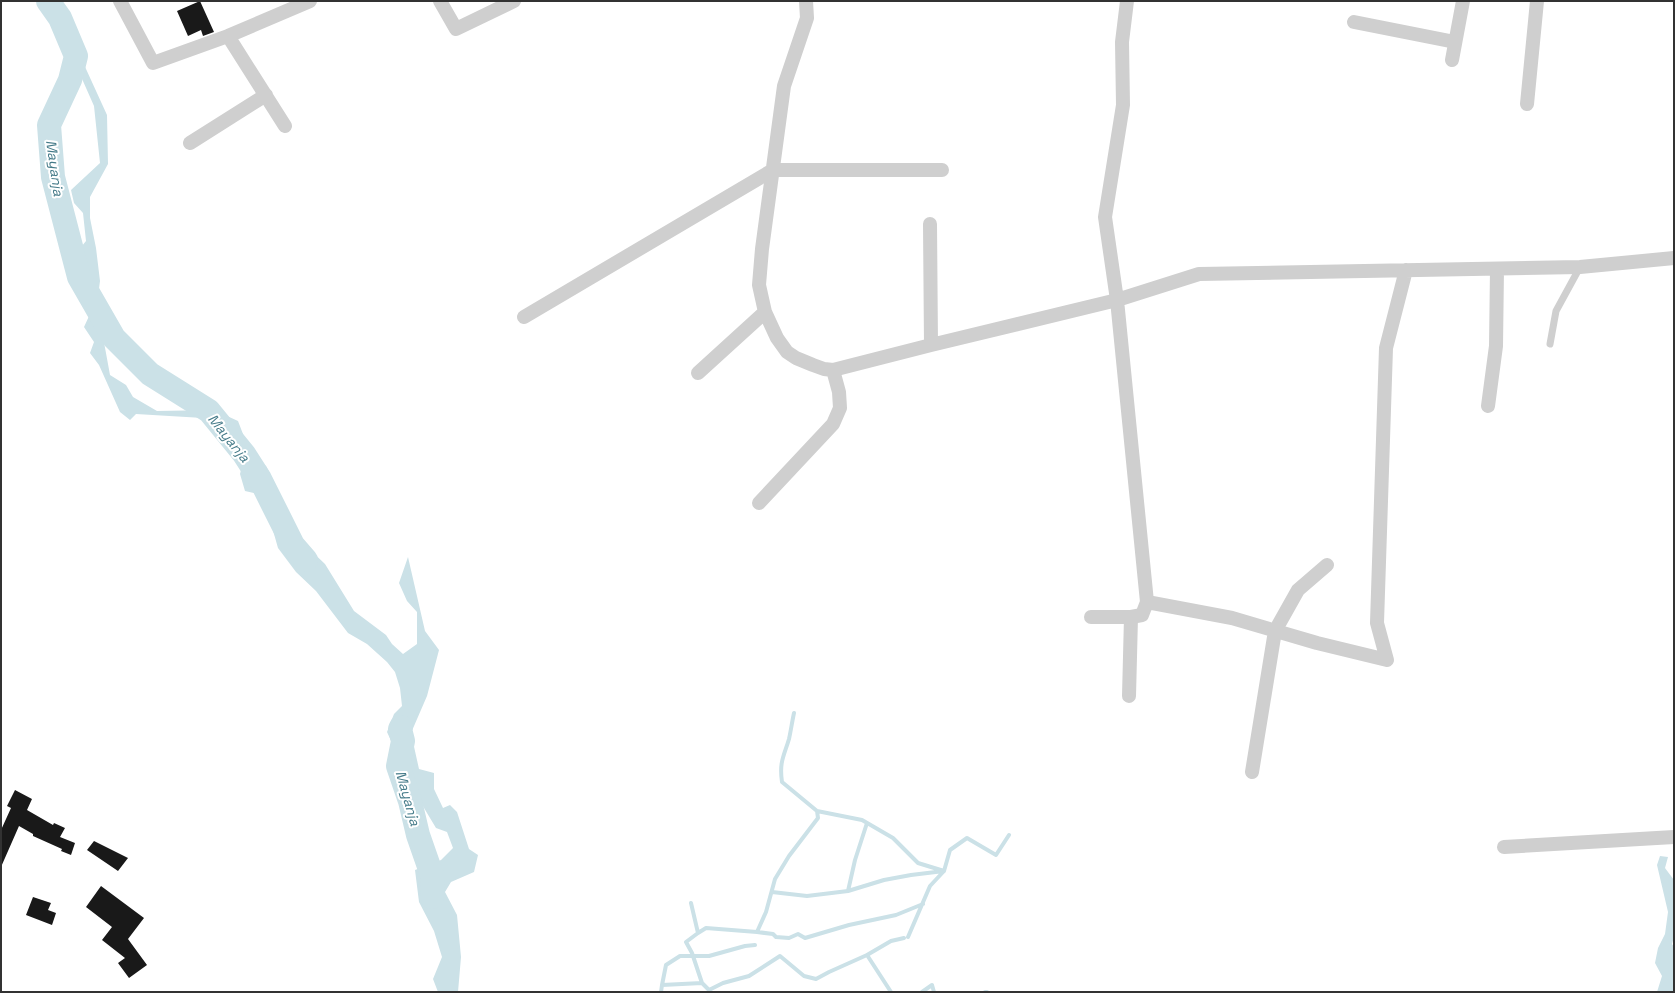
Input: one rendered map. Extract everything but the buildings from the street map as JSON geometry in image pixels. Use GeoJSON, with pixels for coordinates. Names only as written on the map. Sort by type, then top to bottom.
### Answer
{"type":"FeatureCollection","features":[{"type":"Feature","properties":{"kind":"street"},"geometry":{"type":"LineString","coordinates":[[120,1],[153,63],[228,36],[310,1]]}},
{"type":"Feature","properties":{"kind":"street"},"geometry":{"type":"LineString","coordinates":[[440,1],[456,29],[514,1]]}},
{"type":"Feature","properties":{"kind":"street"},"geometry":{"type":"LineString","coordinates":[[806,1],[807,18],[784,86],[775,145],[759,285],[765,312],[777,338],[787,352],[796,358],[824,369],[833,370],[1117,300],[1199,274],[1580,267],[1674,258]]}},
{"type":"Feature","properties":{"kind":"street"},"geometry":{"type":"LineString","coordinates":[[1091,617],[1131,617],[1142,615],[1147,602],[1117,300],[1105,217],[1123,105],[1122,42],[1127,1]]}},
{"type":"Feature","properties":{"kind":"street"},"geometry":{"type":"LineString","coordinates":[[1452,60],[1463,1]]}},
{"type":"Feature","properties":{"kind":"street"},"geometry":{"type":"LineString","coordinates":[[1527,104],[1537,1]]}},
{"type":"Feature","properties":{"kind":"street"},"geometry":{"type":"LineString","coordinates":[[1354,22],[1455,42]]}},
{"type":"Feature","properties":{"kind":"street"},"geometry":{"type":"LineString","coordinates":[[228,36],[285,126]]}},
{"type":"Feature","properties":{"kind":"street"},"geometry":{"type":"LineString","coordinates":[[190,143],[266,96]]}},
{"type":"Feature","properties":{"kind":"street"},"geometry":{"type":"LineString","coordinates":[[524,317],[773,170],[942,170]]}},
{"type":"Feature","properties":{"kind":"street"},"geometry":{"type":"LineString","coordinates":[[930,224],[931,345]]}},
{"type":"Feature","properties":{"kind":"street"},"geometry":{"type":"LineString","coordinates":[[1488,406],[1496,346],[1497,269]]}},
{"type":"Feature","properties":{"kind":"street"},"geometry":{"type":"LineString","coordinates":[[1147,602],[1232,618],[1317,643],[1387,660],[1378,623],[1386,348],[1406,270]]}},
{"type":"Feature","properties":{"kind":"street"},"geometry":{"type":"LineString","coordinates":[[698,373],[765,312]]}},
{"type":"Feature","properties":{"kind":"street"},"geometry":{"type":"LineString","coordinates":[[760,503],[833,424],[840,408],[839,392],[833,370]]}},
{"type":"Feature","properties":{"kind":"street"},"geometry":{"type":"LineString","coordinates":[[1252,772],[1275,631],[1298,590],[1327,565]]}},
{"type":"Feature","properties":{"kind":"street"},"geometry":{"type":"LineString","coordinates":[[1129,696],[1131,617]]}},
{"type":"Feature","properties":{"kind":"street"},"geometry":{"type":"LineString","coordinates":[[1504,847],[1674,837]]}},
{"type":"Feature","properties":{"kind":"lane"},"geometry":{"type":"LineString","coordinates":[[1550,344],[1556,311],[1580,267]]}},
{"type":"Feature","properties":{"kind":"water"},"geometry":{"type":"Polygon","coordinates":[[[45,1],[55,1],[107,115],[108,164],[90,197],[90,218],[96,248],[100,281],[97,304],[110,375],[126,385],[133,397],[157,411],[214,410],[238,421],[251,455],[266,466],[274,482],[272,514],[279,530],[304,544],[325,564],[354,611],[386,635],[392,644],[403,654],[417,644],[417,612],[407,601],[399,583],[408,557],[425,631],[439,650],[427,696],[411,733],[419,769],[434,773],[434,789],[443,808],[450,805],[457,812],[469,849],[478,855],[474,872],[451,882],[445,892],[457,915],[461,957],[458,992],[438,992],[433,979],[442,957],[434,931],[419,902],[415,870],[441,860],[453,848],[447,832],[436,828],[415,793],[387,732],[394,714],[402,706],[400,688],[395,672],[387,662],[367,644],[348,633],[316,591],[296,572],[278,548],[263,495],[245,491],[240,474],[242,466],[229,428],[203,418],[136,414],[130,420],[120,412],[99,365],[90,353],[94,342],[84,327],[90,314],[77,252],[86,241],[83,213],[74,203],[71,190],[100,163],[94,106],[79,72],[72,63],[45,1]]]}},
{"type":"Feature","properties":{"kind":"water"},"geometry":{"type":"Polygon","coordinates":[[[1660,856],[1668,857],[1665,868],[1674,880],[1674,937],[1672,944],[1674,947],[1674,992],[1657,992],[1662,976],[1655,963],[1658,948],[1665,934],[1668,912],[1657,865],[1660,856]]]}},
{"type":"Feature","properties":{"kind":"waterway","name":"Mayanja"},"geometry":{"type":"LineString","coordinates":[[48,1],[60,18],[76,56],[70,80],[49,125],[53,177],[79,277],[114,338],[150,374],[209,411],[244,454],[260,479],[293,545],[306,560]]}},
{"type":"Feature","properties":{"kind":"waterway"},"geometry":{"type":"LineString","coordinates":[[757,932],[766,912],[775,879],[789,856],[818,818],[817,811],[782,782],[782,764],[794,713]]}},
{"type":"Feature","properties":{"kind":"waterway","name":"Mayanja"},"geometry":{"type":"LineString","coordinates":[[401,727],[400,729],[403,741],[398,766],[410,801],[418,835],[433,878],[432,897]]}},
{"type":"Feature","properties":{"kind":"waterway"},"geometry":{"type":"LineString","coordinates":[[772,892],[807,896],[848,891],[884,880],[944,871],[918,863],[893,838],[862,820],[817,811]]}},
{"type":"Feature","properties":{"kind":"waterway"},"geometry":{"type":"LineString","coordinates":[[848,891],[855,860],[867,823]]}},
{"type":"Feature","properties":{"kind":"waterway"},"geometry":{"type":"LineString","coordinates":[[908,937],[930,886],[944,871],[950,850],[967,838],[996,855],[1009,835]]}},
{"type":"Feature","properties":{"kind":"waterway"},"geometry":{"type":"LineString","coordinates":[[691,903],[698,933],[686,942],[692,953],[702,983],[709,990],[723,983],[749,976],[780,956],[804,976],[816,979],[867,955],[891,992]]}},
{"type":"Feature","properties":{"kind":"waterway"},"geometry":{"type":"LineString","coordinates":[[698,933],[706,928],[757,932],[773,934],[776,937],[789,938],[798,934],[805,938],[849,925],[896,915],[923,904]]}},
{"type":"Feature","properties":{"kind":"waterway"},"geometry":{"type":"LineString","coordinates":[[867,955],[891,941],[904,938]]}},
{"type":"Feature","properties":{"kind":"waterway"},"geometry":{"type":"LineString","coordinates":[[662,985],[666,965],[680,956],[709,956],[745,946],[755,945]]}},
{"type":"Feature","properties":{"kind":"waterway"},"geometry":{"type":"LineString","coordinates":[[661,992],[662,985],[702,983]]}},
{"type":"Feature","properties":{"kind":"waterway"},"geometry":{"type":"LineString","coordinates":[[922,992],[932,985],[934,992]]}}]}
